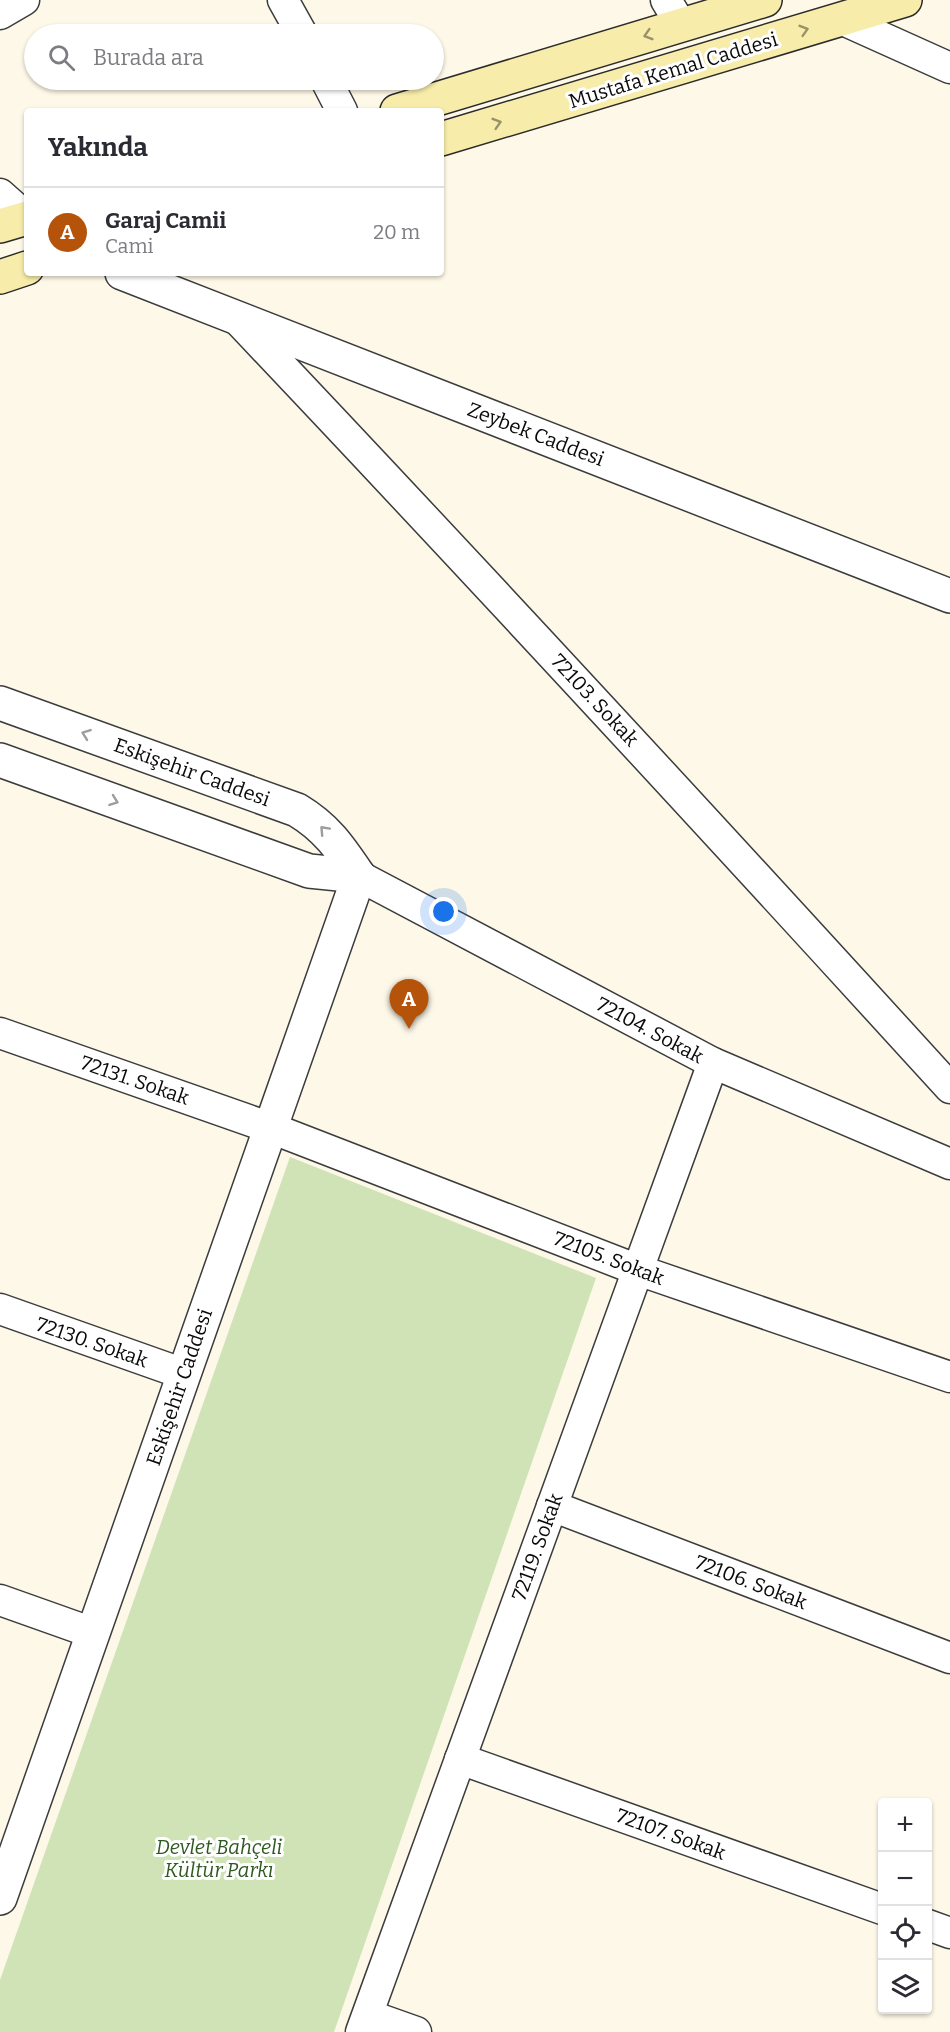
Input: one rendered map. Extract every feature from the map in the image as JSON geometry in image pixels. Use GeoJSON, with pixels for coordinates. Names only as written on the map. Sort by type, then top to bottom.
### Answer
{"type":"FeatureCollection","features":[{"type":"Feature","properties":{"kind":"main road","name":"Mustafa Kemal Caddesi"},"geometry":{"type":"LineString","coordinates":[[405,108],[674,13],[765,0]]}},
{"type":"Feature","properties":{"kind":"main road","name":"Mustafa Kemal Caddesi"},"geometry":{"type":"LineString","coordinates":[[444,139],[905,0]]}},
{"type":"Feature","properties":{"kind":"main road"},"geometry":{"type":"LineString","coordinates":[[0,226],[24,219]]}},
{"type":"Feature","properties":{"kind":"main road"},"geometry":{"type":"LineString","coordinates":[[0,277],[24,269]]}},
{"type":"Feature","properties":{"kind":"street"},"geometry":{"type":"LineString","coordinates":[[0,14],[24,0]]}},
{"type":"Feature","properties":{"kind":"street"},"geometry":{"type":"LineString","coordinates":[[283,0],[296,24]]}},
{"type":"Feature","properties":{"kind":"street"},"geometry":{"type":"LineString","coordinates":[[841,19],[950,68]]}},
{"type":"Feature","properties":{"kind":"street"},"geometry":{"type":"LineString","coordinates":[[331,90],[340,108]]}},
{"type":"Feature","properties":{"kind":"street"},"geometry":{"type":"LineString","coordinates":[[0,194],[24,215]]}},
{"type":"Feature","properties":{"kind":"street","name":"Zeybek Caddesi"},"geometry":{"type":"LineString","coordinates":[[130,276],[950,596]]}},
{"type":"Feature","properties":{"kind":"street","name":"72103. Sokak"},"geometry":{"type":"LineString","coordinates":[[235,317],[724,839],[950,1088]]}},
{"type":"Feature","properties":{"kind":"street","name":"Eskişehir Caddesi"},"geometry":{"type":"LineString","coordinates":[[0,704],[297,810],[316,821],[337,844],[359,876],[93,1633],[3,1880]]}},
{"type":"Feature","properties":{"kind":"street"},"geometry":{"type":"LineString","coordinates":[[0,760],[309,871],[359,876]]}},
{"type":"Feature","properties":{"kind":"street","name":"72104. Sokak"},"geometry":{"type":"LineString","coordinates":[[359,876],[713,1063],[950,1164]]}},
{"type":"Feature","properties":{"kind":"street","name":"72131. Sokak"},"geometry":{"type":"LineString","coordinates":[[0,1033],[271,1128]]}},
{"type":"Feature","properties":{"kind":"street","name":"72119. Sokak"},"geometry":{"type":"LineString","coordinates":[[365,2023],[713,1063]]}},
{"type":"Feature","properties":{"kind":"street","name":"72105. Sokak"},"geometry":{"type":"LineString","coordinates":[[271,1128],[638,1270],[950,1377]]}},
{"type":"Feature","properties":{"kind":"street","name":"72130. Sokak"},"geometry":{"type":"LineString","coordinates":[[0,1309],[184,1374]]}},
{"type":"Feature","properties":{"kind":"street","name":"72106. Sokak"},"geometry":{"type":"LineString","coordinates":[[552,1506],[950,1658]]}},
{"type":"Feature","properties":{"kind":"street"},"geometry":{"type":"LineString","coordinates":[[0,1600],[93,1633]]}},
{"type":"Feature","properties":{"kind":"street","name":"72107. Sokak"},"geometry":{"type":"LineString","coordinates":[[460,1759],[878,1908]]}},
{"type":"Feature","properties":{"kind":"street"},"geometry":{"type":"LineString","coordinates":[[932,1927],[950,1933]]}},
{"type":"Feature","properties":{"kind":"street"},"geometry":{"type":"LineString","coordinates":[[365,2023],[416,2032]]}},
{"type":"Feature","properties":{"kind":"green space","name":"Devlet Bahçeli Kültür Parkı"},"geometry":{"type":"Polygon","coordinates":[[[290,1157],[596,1278],[334,2032],[0,2032],[0,1980],[290,1157]]]}},
{"type":"Feature","properties":{"kind":"place","name":"Garaj Camii"},"geometry":{"type":"Point","coordinates":[409,1029]}}]}
